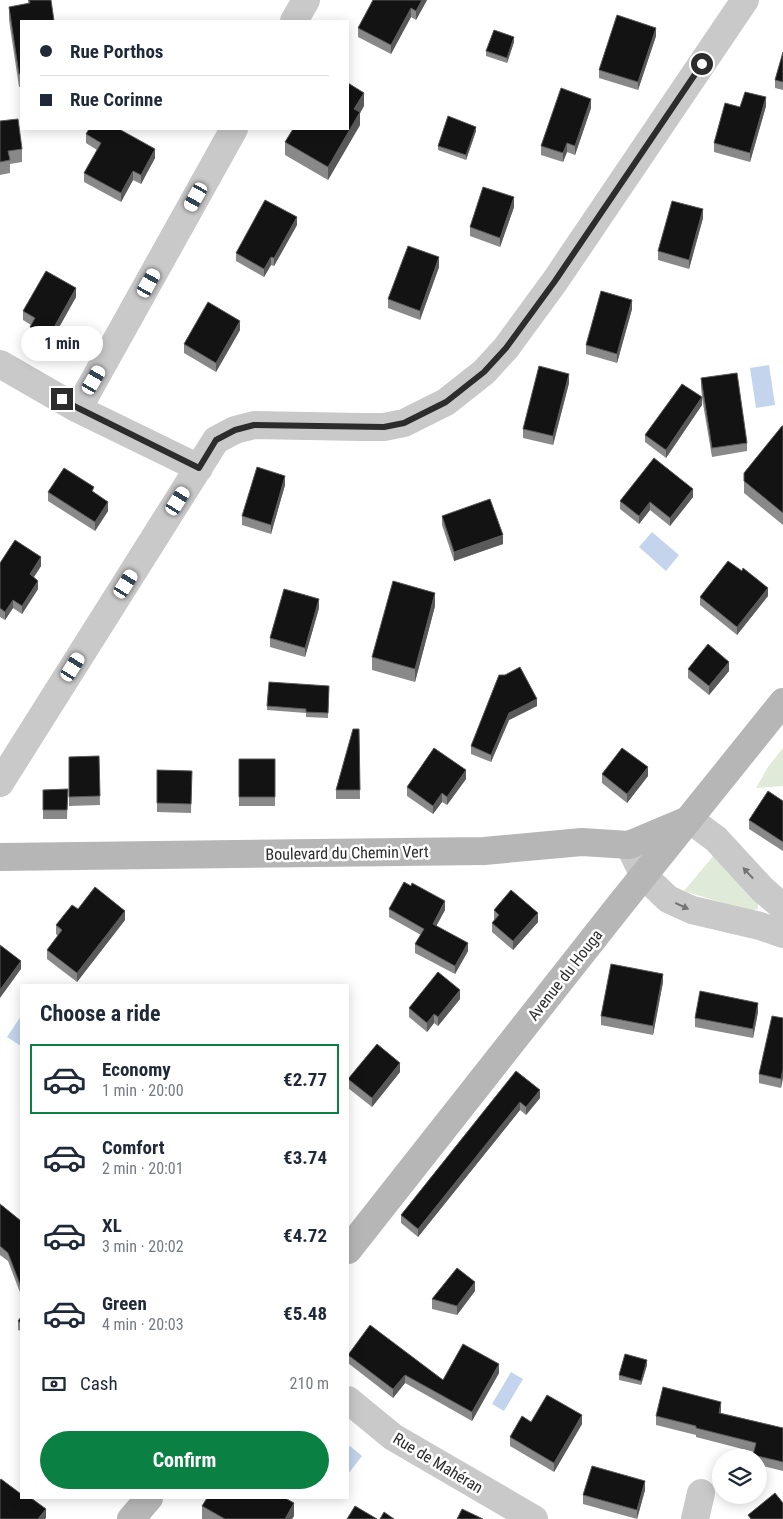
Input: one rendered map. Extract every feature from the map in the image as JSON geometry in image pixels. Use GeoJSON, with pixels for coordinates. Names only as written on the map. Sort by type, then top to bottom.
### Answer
{"type":"FeatureCollection","features":[{"type":"Feature","properties":{"kind":"main road","name":"Avenue du Houga"},"geometry":{"type":"LineString","coordinates":[[349,1249],[783,702]]}},
{"type":"Feature","properties":{"kind":"main road","name":"Boulevard du Chemin Vert"},"geometry":{"type":"LineString","coordinates":[[0,857],[484,851],[582,842],[629,845],[689,819]]}},
{"type":"Feature","properties":{"kind":"main road"},"geometry":{"type":"LineString","coordinates":[[131,1519],[148,1499]]}},
{"type":"Feature","properties":{"kind":"street"},"geometry":{"type":"LineString","coordinates":[[295,20],[306,0]]}},
{"type":"Feature","properties":{"kind":"street"},"geometry":{"type":"LineString","coordinates":[[0,783],[216,440],[235,430],[254,425],[376,427],[404,423],[446,402],[484,372],[506,348],[555,281],[745,0]]}},
{"type":"Feature","properties":{"kind":"street"},"geometry":{"type":"LineString","coordinates":[[78,408],[233,130]]}},
{"type":"Feature","properties":{"kind":"street"},"geometry":{"type":"LineString","coordinates":[[0,364],[78,408],[199,468]]}},
{"type":"Feature","properties":{"kind":"street"},"geometry":{"type":"LineString","coordinates":[[689,819],[716,839],[763,890],[783,907]]}},
{"type":"Feature","properties":{"kind":"street"},"geometry":{"type":"LineString","coordinates":[[629,845],[644,876],[668,899],[692,910],[760,926],[783,934]]}},
{"type":"Feature","properties":{"kind":"street","name":"Rue de Mahéran"},"geometry":{"type":"LineString","coordinates":[[349,1401],[393,1437],[534,1519]]}},
{"type":"Feature","properties":{"kind":"street"},"geometry":{"type":"LineString","coordinates":[[694,1519],[701,1493]]}},
{"type":"Feature","properties":{"kind":"green space"},"geometry":{"type":"Polygon","coordinates":[[[783,748],[783,786],[756,788],[768,767],[783,748]]]}},
{"type":"Feature","properties":{"kind":"green space"},"geometry":{"type":"Polygon","coordinates":[[[714,855],[758,900],[758,909],[749,911],[684,891],[714,855]]]}},
{"type":"Feature","properties":{"kind":"water"},"geometry":{"type":"Polygon","coordinates":[[[769,365],[775,405],[756,408],[750,368],[769,365]]]}},
{"type":"Feature","properties":{"kind":"water"},"geometry":{"type":"Polygon","coordinates":[[[652,532],[679,555],[666,571],[639,547],[652,532]]]}},
{"type":"Feature","properties":{"kind":"water"},"geometry":{"type":"Polygon","coordinates":[[[20,1018],[20,1045],[7,1037],[20,1018]]]}},
{"type":"Feature","properties":{"kind":"water"},"geometry":{"type":"Polygon","coordinates":[[[511,1372],[523,1379],[504,1411],[492,1404],[511,1372]]]}},
{"type":"Feature","properties":{"kind":"water"},"geometry":{"type":"Polygon","coordinates":[[[350,1446],[362,1456],[349,1473],[350,1446]]]}},
{"type":"Feature","properties":{"kind":"building"},"geometry":{"type":"Polygon","coordinates":[[[29,0],[51,0],[54,20],[20,20],[19,74],[9,7],[30,3],[29,0]]]}},
{"type":"Feature","properties":{"kind":"building"},"geometry":{"type":"Polygon","coordinates":[[[373,0],[422,0],[416,11],[411,8],[391,45],[358,28],[373,0]]]}},
{"type":"Feature","properties":{"kind":"building"},"geometry":{"type":"Polygon","coordinates":[[[617,15],[656,28],[638,82],[599,70],[617,15]]]}},
{"type":"Feature","properties":{"kind":"building"},"geometry":{"type":"Polygon","coordinates":[[[494,30],[514,37],[507,58],[486,51],[494,30]]]}},
{"type":"Feature","properties":{"kind":"building"},"geometry":{"type":"Polygon","coordinates":[[[783,52],[783,82],[775,80],[783,52]]]}},
{"type":"Feature","properties":{"kind":"building"},"geometry":{"type":"Polygon","coordinates":[[[349,84],[364,93],[354,109],[360,112],[328,167],[285,142],[292,130],[349,130],[349,84]]]}},
{"type":"Feature","properties":{"kind":"building"},"geometry":{"type":"Polygon","coordinates":[[[561,88],[591,99],[575,146],[567,143],[563,153],[541,146],[561,88]]]}},
{"type":"Feature","properties":{"kind":"building"},"geometry":{"type":"Polygon","coordinates":[[[745,92],[766,97],[750,153],[714,143],[725,103],[740,107],[745,92]]]}},
{"type":"Feature","properties":{"kind":"building"},"geometry":{"type":"Polygon","coordinates":[[[448,116],[476,127],[466,155],[438,146],[448,116]]]}},
{"type":"Feature","properties":{"kind":"building"},"geometry":{"type":"Polygon","coordinates":[[[18,119],[22,149],[8,151],[10,160],[0,162],[0,121],[18,119]]]}},
{"type":"Feature","properties":{"kind":"building"},"geometry":{"type":"Polygon","coordinates":[[[88,130],[121,130],[155,149],[141,175],[133,171],[121,193],[84,173],[101,143],[86,134],[88,130]]]}},
{"type":"Feature","properties":{"kind":"building"},"geometry":{"type":"Polygon","coordinates":[[[483,187],[514,197],[500,238],[470,227],[483,187]]]}},
{"type":"Feature","properties":{"kind":"building"},"geometry":{"type":"Polygon","coordinates":[[[265,200],[297,217],[274,258],[271,257],[264,269],[236,253],[265,200]]]}},
{"type":"Feature","properties":{"kind":"building"},"geometry":{"type":"Polygon","coordinates":[[[672,201],[703,209],[689,260],[658,251],[672,201]]]}},
{"type":"Feature","properties":{"kind":"building"},"geometry":{"type":"Polygon","coordinates":[[[408,246],[439,257],[420,311],[388,299],[408,246]]]}},
{"type":"Feature","properties":{"kind":"building"},"geometry":{"type":"Polygon","coordinates":[[[46,271],[76,288],[48,338],[30,327],[35,318],[23,311],[46,271]]]}},
{"type":"Feature","properties":{"kind":"building"},"geometry":{"type":"Polygon","coordinates":[[[601,291],[632,300],[617,354],[586,345],[601,291]]]}},
{"type":"Feature","properties":{"kind":"building"},"geometry":{"type":"Polygon","coordinates":[[[208,302],[240,321],[216,363],[184,344],[208,302]]]}},
{"type":"Feature","properties":{"kind":"building"},"geometry":{"type":"Polygon","coordinates":[[[539,366],[569,374],[553,436],[523,429],[539,366]]]}},
{"type":"Feature","properties":{"kind":"building"},"geometry":{"type":"Polygon","coordinates":[[[737,373],[747,443],[712,448],[701,378],[737,373]]]}},
{"type":"Feature","properties":{"kind":"building"},"geometry":{"type":"Polygon","coordinates":[[[682,384],[702,397],[666,450],[645,435],[682,384]]]}},
{"type":"Feature","properties":{"kind":"building"},"geometry":{"type":"Polygon","coordinates":[[[782,426],[783,513],[744,481],[744,473],[782,426]]]}},
{"type":"Feature","properties":{"kind":"building"},"geometry":{"type":"Polygon","coordinates":[[[654,458],[693,489],[670,518],[650,502],[639,516],[620,501],[654,458]]]}},
{"type":"Feature","properties":{"kind":"building"},"geometry":{"type":"Polygon","coordinates":[[[257,467],[285,476],[271,525],[242,516],[257,467]]]}},
{"type":"Feature","properties":{"kind":"building"},"geometry":{"type":"Polygon","coordinates":[[[64,468],[94,487],[92,491],[108,502],[95,522],[48,492],[64,468]]]}},
{"type":"Feature","properties":{"kind":"building"},"geometry":{"type":"Polygon","coordinates":[[[490,499],[503,535],[454,552],[442,516],[490,499]]]}},
{"type":"Feature","properties":{"kind":"building"},"geometry":{"type":"Polygon","coordinates":[[[15,540],[41,557],[30,574],[38,581],[22,606],[13,600],[5,612],[0,608],[0,563],[15,540]]]}},
{"type":"Feature","properties":{"kind":"building"},"geometry":{"type":"Polygon","coordinates":[[[728,561],[742,571],[743,568],[768,588],[737,627],[700,597],[728,561]]]}},
{"type":"Feature","properties":{"kind":"building"},"geometry":{"type":"Polygon","coordinates":[[[393,581],[435,593],[415,669],[372,657],[393,581]]]}},
{"type":"Feature","properties":{"kind":"building"},"geometry":{"type":"Polygon","coordinates":[[[284,589],[319,599],[305,648],[270,638],[284,589]]]}},
{"type":"Feature","properties":{"kind":"building"},"geometry":{"type":"Polygon","coordinates":[[[708,644],[729,662],[709,686],[688,669],[708,644]]]}},
{"type":"Feature","properties":{"kind":"building"},"geometry":{"type":"Polygon","coordinates":[[[520,667],[537,699],[509,713],[491,755],[471,746],[499,675],[505,675],[520,667]]]}},
{"type":"Feature","properties":{"kind":"building"},"geometry":{"type":"Polygon","coordinates":[[[269,682],[329,686],[328,713],[306,712],[306,709],[267,706],[269,682]]]}},
{"type":"Feature","properties":{"kind":"building"},"geometry":{"type":"Polygon","coordinates":[[[353,729],[359,729],[360,790],[336,790],[353,729]]]}},
{"type":"Feature","properties":{"kind":"building"},"geometry":{"type":"Polygon","coordinates":[[[434,748],[466,770],[447,797],[442,793],[433,806],[407,787],[434,748]]]}},
{"type":"Feature","properties":{"kind":"building"},"geometry":{"type":"Polygon","coordinates":[[[622,748],[648,767],[627,794],[602,774],[622,748]]]}},
{"type":"Feature","properties":{"kind":"building"},"geometry":{"type":"Polygon","coordinates":[[[99,756],[100,796],[69,797],[69,757],[99,756]]]}},
{"type":"Feature","properties":{"kind":"building"},"geometry":{"type":"Polygon","coordinates":[[[239,759],[275,759],[275,797],[239,797],[239,759]]]}},
{"type":"Feature","properties":{"kind":"building"},"geometry":{"type":"Polygon","coordinates":[[[157,770],[192,771],[191,804],[157,803],[157,770]]]}},
{"type":"Feature","properties":{"kind":"building"},"geometry":{"type":"Polygon","coordinates":[[[68,789],[67,810],[43,810],[43,790],[68,789]]]}},
{"type":"Feature","properties":{"kind":"building"},"geometry":{"type":"Polygon","coordinates":[[[768,791],[783,801],[783,842],[749,820],[768,791]]]}},
{"type":"Feature","properties":{"kind":"building"},"geometry":{"type":"Polygon","coordinates":[[[404,882],[411,886],[412,883],[445,901],[433,924],[468,943],[455,966],[415,944],[424,929],[389,909],[404,882]]]}},
{"type":"Feature","properties":{"kind":"building"},"geometry":{"type":"Polygon","coordinates":[[[95,887],[125,911],[77,973],[47,950],[62,930],[56,925],[72,905],[78,909],[95,887]]]}},
{"type":"Feature","properties":{"kind":"building"},"geometry":{"type":"Polygon","coordinates":[[[511,890],[538,913],[513,941],[492,923],[499,915],[494,910],[511,890]]]}},
{"type":"Feature","properties":{"kind":"building"},"geometry":{"type":"Polygon","coordinates":[[[0,945],[21,961],[0,990],[0,945]]]}},
{"type":"Feature","properties":{"kind":"building"},"geometry":{"type":"Polygon","coordinates":[[[611,964],[663,974],[653,1026],[601,1016],[611,964]]]}},
{"type":"Feature","properties":{"kind":"building"},"geometry":{"type":"Polygon","coordinates":[[[438,972],[460,990],[438,1017],[434,1014],[427,1023],[409,1008],[438,972]]]}},
{"type":"Feature","properties":{"kind":"building"},"geometry":{"type":"Polygon","coordinates":[[[700,991],[758,1003],[753,1029],[695,1018],[700,991]]]}},
{"type":"Feature","properties":{"kind":"building"},"geometry":{"type":"Polygon","coordinates":[[[772,1016],[783,1018],[783,1069],[781,1079],[759,1074],[772,1016]]]}},
{"type":"Feature","properties":{"kind":"building"},"geometry":{"type":"Polygon","coordinates":[[[377,1044],[400,1063],[372,1098],[349,1080],[377,1044]]]}},
{"type":"Feature","properties":{"kind":"building"},"geometry":{"type":"Polygon","coordinates":[[[516,1071],[540,1090],[526,1107],[520,1102],[418,1229],[401,1215],[516,1071]]]}},
{"type":"Feature","properties":{"kind":"building"},"geometry":{"type":"Polygon","coordinates":[[[0,1204],[20,1220],[20,1284],[8,1253],[0,1246],[0,1204]]]}},
{"type":"Feature","properties":{"kind":"building"},"geometry":{"type":"Polygon","coordinates":[[[457,1268],[475,1282],[457,1306],[432,1299],[457,1268]]]}},
{"type":"Feature","properties":{"kind":"building"},"geometry":{"type":"Polygon","coordinates":[[[370,1325],[443,1380],[463,1344],[499,1364],[472,1412],[405,1375],[393,1389],[349,1356],[370,1325]]]}},
{"type":"Feature","properties":{"kind":"building"},"geometry":{"type":"Polygon","coordinates":[[[625,1354],[647,1360],[641,1381],[619,1375],[625,1354]]]}},
{"type":"Feature","properties":{"kind":"building"},"geometry":{"type":"Polygon","coordinates":[[[663,1387],[721,1402],[719,1413],[783,1428],[783,1462],[767,1458],[767,1449],[754,1449],[756,1443],[656,1416],[663,1387]]]}},
{"type":"Feature","properties":{"kind":"building"},"geometry":{"type":"Polygon","coordinates":[[[547,1395],[582,1415],[554,1463],[510,1437],[522,1416],[531,1422],[547,1395]]]}},
{"type":"Feature","properties":{"kind":"building"},"geometry":{"type":"Polygon","coordinates":[[[592,1466],[645,1481],[637,1510],[583,1495],[592,1466]]]}},
{"type":"Feature","properties":{"kind":"building"},"geometry":{"type":"Polygon","coordinates":[[[0,1480],[20,1493],[20,1499],[32,1499],[46,1509],[38,1519],[0,1519],[0,1480]]]}},
{"type":"Feature","properties":{"kind":"building"},"geometry":{"type":"Polygon","coordinates":[[[775,1493],[783,1503],[783,1519],[751,1519],[748,1515],[762,1504],[767,1504],[767,1500],[775,1493]]]}},
{"type":"Feature","properties":{"kind":"building"},"geometry":{"type":"Polygon","coordinates":[[[206,1499],[287,1499],[294,1503],[285,1519],[225,1519],[202,1506],[206,1499]]]}},
{"type":"Feature","properties":{"kind":"building"},"geometry":{"type":"Polygon","coordinates":[[[355,1506],[377,1519],[347,1519],[355,1506]]]}},
{"type":"Feature","properties":{"kind":"building"},"geometry":{"type":"Polygon","coordinates":[[[462,1509],[483,1519],[457,1519],[462,1509]]]}},
{"type":"Feature","properties":{"kind":"building"},"geometry":{"type":"Polygon","coordinates":[[[384,1512],[394,1519],[380,1519],[384,1512]]]}},
{"type":"Feature","properties":{"kind":"route"},"geometry":{"type":"LineString","coordinates":[[62,399],[199,468],[216,440],[235,430],[254,425],[384,427],[404,423],[446,402],[484,372],[506,348],[555,281],[702,64]]}}]}
